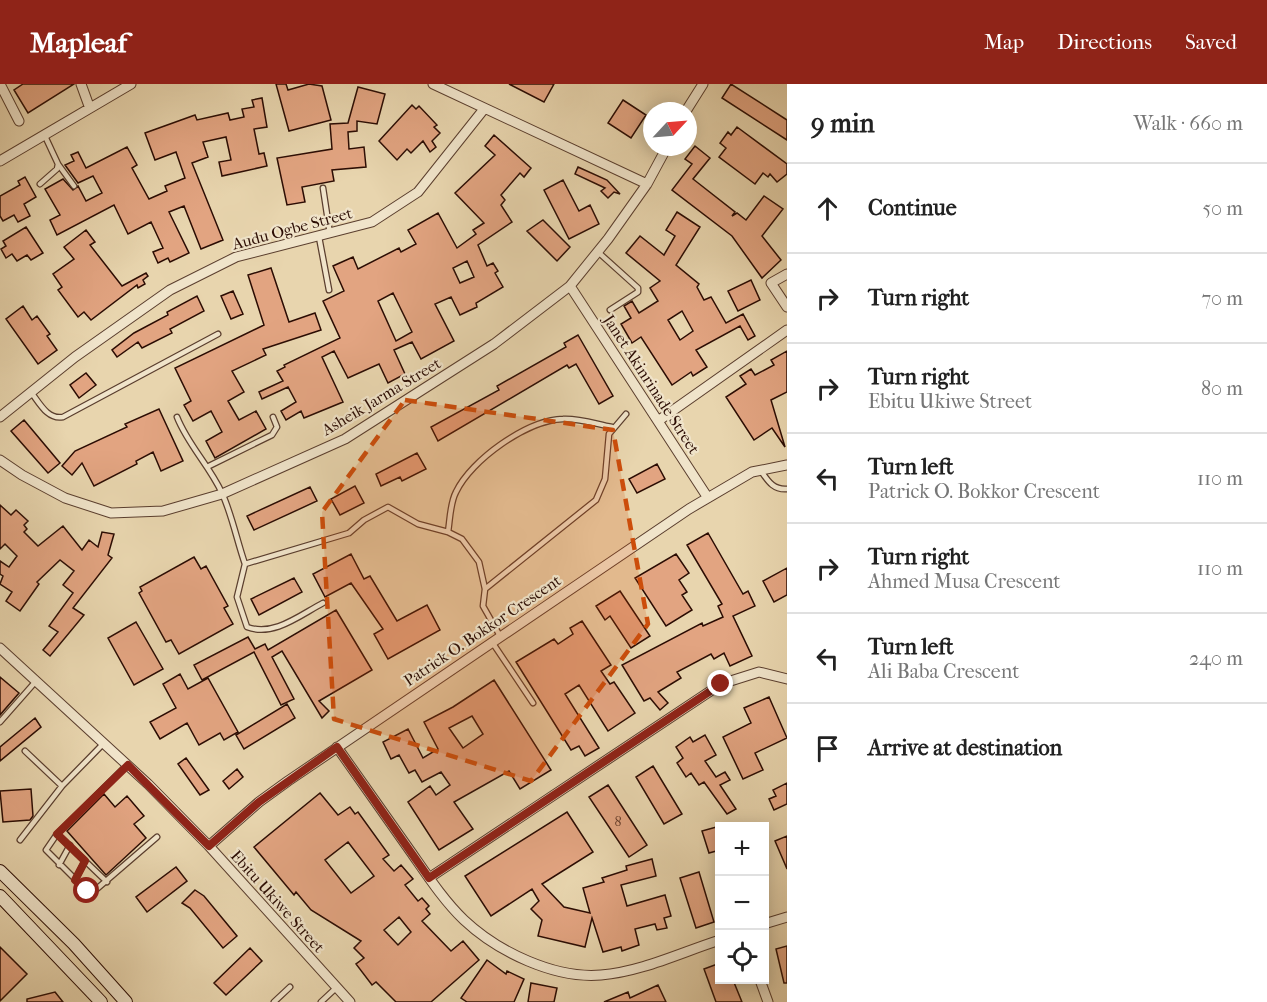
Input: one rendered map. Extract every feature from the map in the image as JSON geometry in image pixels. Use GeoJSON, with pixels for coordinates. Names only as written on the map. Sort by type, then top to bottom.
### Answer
{"type":"FeatureCollection","features":[{"type":"Feature","properties":{"kind":"main road"},"geometry":{"type":"LineString","coordinates":[[0,871],[74,944],[126,1002]]}},
{"type":"Feature","properties":{"kind":"main road"},"geometry":{"type":"LineString","coordinates":[[0,896],[101,1002]]}},
{"type":"Feature","properties":{"kind":"street"},"geometry":{"type":"LineString","coordinates":[[0,84],[19,121]]}},
{"type":"Feature","properties":{"kind":"street"},"geometry":{"type":"LineString","coordinates":[[81,84],[89,106]]}},
{"type":"Feature","properties":{"kind":"street"},"geometry":{"type":"LineString","coordinates":[[0,161],[89,106],[131,84]]}},
{"type":"Feature","properties":{"kind":"street"},"geometry":{"type":"LineString","coordinates":[[433,84],[647,184]]}},
{"type":"Feature","properties":{"kind":"street"},"geometry":{"type":"LineString","coordinates":[[692,102],[703,84]]}},
{"type":"Feature","properties":{"kind":"street","name":"Audu Ogbe Street"},"geometry":{"type":"LineString","coordinates":[[0,417],[170,290],[236,257],[372,222],[418,192],[484,109]]}},
{"type":"Feature","properties":{"kind":"street","name":"Asheik Jarma Street"},"geometry":{"type":"LineString","coordinates":[[0,460],[22,475],[65,498],[111,513],[163,511],[222,494],[345,439],[494,344],[570,286],[598,252],[647,184],[662,156]]}},
{"type":"Feature","properties":{"kind":"street"},"geometry":{"type":"LineString","coordinates":[[787,274],[771,283],[787,307]]}},
{"type":"Feature","properties":{"kind":"street","name":"Janet Akinrinade Street"},"geometry":{"type":"LineString","coordinates":[[570,286],[708,498]]}},
{"type":"Feature","properties":{"kind":"street"},"geometry":{"type":"LineString","coordinates":[[658,421],[787,330]]}},
{"type":"Feature","properties":{"kind":"street","name":"Patrick O. Bokkor Crescent"},"geometry":{"type":"LineString","coordinates":[[209,846],[259,802],[337,747],[708,498],[752,472],[787,465]]}},
{"type":"Feature","properties":{"kind":"street","name":"Ebitu Ukiwe Street"},"geometry":{"type":"LineString","coordinates":[[0,648],[128,765],[209,846],[351,1002]]}},
{"type":"Feature","properties":{"kind":"street"},"geometry":{"type":"LineString","coordinates":[[429,878],[721,684],[759,672],[787,679]]}},
{"type":"Feature","properties":{"kind":"street"},"geometry":{"type":"LineString","coordinates":[[337,747],[429,878],[464,920],[494,943],[553,969],[579,975],[602,975],[634,969],[715,942]]}},
{"type":"Feature","properties":{"kind":"street"},"geometry":{"type":"LineString","coordinates":[[769,923],[787,917]]}},
{"type":"Feature","properties":{"kind":"street"},"geometry":{"type":"LineString","coordinates":[[761,984],[768,1002]]}},
{"type":"Feature","properties":{"kind":"lane"},"geometry":{"type":"LineString","coordinates":[[44,134],[58,164],[74,186]]}},
{"type":"Feature","properties":{"kind":"lane"},"geometry":{"type":"LineString","coordinates":[[40,184],[57,169],[58,164]]}},
{"type":"Feature","properties":{"kind":"lane"},"geometry":{"type":"LineString","coordinates":[[323,188],[330,234]]}},
{"type":"Feature","properties":{"kind":"lane"},"geometry":{"type":"LineString","coordinates":[[319,237],[329,290]]}},
{"type":"Feature","properties":{"kind":"lane"},"geometry":{"type":"LineString","coordinates":[[598,252],[638,288],[638,292],[610,310]]}},
{"type":"Feature","properties":{"kind":"lane"},"geometry":{"type":"LineString","coordinates":[[31,392],[50,416],[56,419],[63,417],[219,334]]}},
{"type":"Feature","properties":{"kind":"lane"},"geometry":{"type":"LineString","coordinates":[[485,589],[596,500],[605,479],[609,434],[612,427],[626,414]]}},
{"type":"Feature","properties":{"kind":"lane"},"geometry":{"type":"LineString","coordinates":[[177,417],[187,441],[198,452],[222,494],[245,564],[237,597],[247,627],[259,632],[273,629],[323,603]]}},
{"type":"Feature","properties":{"kind":"lane"},"geometry":{"type":"LineString","coordinates":[[207,467],[272,435],[277,427],[273,417]]}},
{"type":"Feature","properties":{"kind":"lane"},"geometry":{"type":"LineString","coordinates":[[448,532],[455,493],[469,472],[486,456],[516,436],[536,426],[561,418],[612,427]]}},
{"type":"Feature","properties":{"kind":"lane"},"geometry":{"type":"LineString","coordinates":[[761,471],[772,486],[779,490],[787,489]]}},
{"type":"Feature","properties":{"kind":"lane"},"geometry":{"type":"LineString","coordinates":[[245,564],[349,533],[364,520],[388,507],[418,524],[448,532],[462,539],[478,562],[485,589],[483,606],[500,636]]}},
{"type":"Feature","properties":{"kind":"lane"},"geometry":{"type":"LineString","coordinates":[[492,642],[533,703]]}},
{"type":"Feature","properties":{"kind":"lane"},"geometry":{"type":"LineString","coordinates":[[0,722],[37,680]]}},
{"type":"Feature","properties":{"kind":"lane"},"geometry":{"type":"LineString","coordinates":[[20,840],[62,786],[104,743]]}},
{"type":"Feature","properties":{"kind":"lane"},"geometry":{"type":"LineString","coordinates":[[25,751],[62,786]]}},
{"type":"Feature","properties":{"kind":"lane"},"geometry":{"type":"LineString","coordinates":[[128,765],[57,834],[46,850],[75,880],[92,893],[157,837]]}},
{"type":"Feature","properties":{"kind":"lane"},"geometry":{"type":"LineString","coordinates":[[57,834],[107,882]]}},
{"type":"Feature","properties":{"kind":"lane"},"geometry":{"type":"LineString","coordinates":[[59,865],[70,846]]}},
{"type":"Feature","properties":{"kind":"lane"},"geometry":{"type":"LineString","coordinates":[[75,880],[85,861]]}},
{"type":"Feature","properties":{"kind":"lane"},"geometry":{"type":"LineString","coordinates":[[274,1002],[290,987]]}},
{"type":"Feature","properties":{"kind":"lane"},"geometry":{"type":"LineString","coordinates":[[321,1002],[336,988]]}},
{"type":"Feature","properties":{"kind":"highlighted area"},"geometry":{"type":"Polygon","coordinates":[[[405,400],[613,430],[648,624],[531,781],[334,719],[322,512],[405,400]]]}},
{"type":"Feature","properties":{"kind":"building"},"geometry":{"type":"Polygon","coordinates":[[[23,84],[74,84],[28,113],[14,90],[23,84]]]}},
{"type":"Feature","properties":{"kind":"building"},"geometry":{"type":"Polygon","coordinates":[[[276,84],[286,84],[288,90],[309,84],[322,86],[331,120],[289,131],[276,84]]]}},
{"type":"Feature","properties":{"kind":"building"},"geometry":{"type":"Polygon","coordinates":[[[509,84],[554,84],[544,102],[509,84]]]}},
{"type":"Feature","properties":{"kind":"building"},"geometry":{"type":"Polygon","coordinates":[[[731,84],[787,120],[787,140],[722,98],[731,84]]]}},
{"type":"Feature","properties":{"kind":"building"},"geometry":{"type":"Polygon","coordinates":[[[358,87],[385,94],[377,124],[357,121],[357,131],[348,132],[349,149],[364,147],[366,167],[332,170],[334,181],[302,187],[305,202],[287,205],[277,158],[332,149],[330,124],[348,123],[358,87]]]}},
{"type":"Feature","properties":{"kind":"building"},"geometry":{"type":"Polygon","coordinates":[[[262,98],[267,127],[254,129],[259,154],[264,153],[267,166],[222,176],[219,162],[231,160],[226,137],[203,142],[208,157],[192,163],[223,240],[201,249],[184,206],[169,212],[189,253],[170,262],[168,258],[158,263],[153,252],[163,248],[151,222],[128,234],[114,205],[57,235],[50,220],[60,215],[45,189],[63,179],[73,190],[78,186],[86,201],[102,193],[93,176],[78,183],[65,165],[74,161],[71,155],[78,152],[86,168],[127,147],[137,165],[132,168],[149,199],[167,191],[165,186],[185,178],[176,152],[155,160],[145,133],[195,115],[197,120],[228,113],[230,120],[244,117],[242,109],[254,107],[252,100],[262,98]]]}},
{"type":"Feature","properties":{"kind":"building"},"geometry":{"type":"Polygon","coordinates":[[[623,100],[643,113],[643,120],[631,138],[608,123],[623,100]]]}},
{"type":"Feature","properties":{"kind":"building"},"geometry":{"type":"Polygon","coordinates":[[[412,105],[416,109],[419,106],[437,125],[434,127],[440,133],[432,141],[436,147],[430,152],[423,141],[411,153],[407,149],[397,160],[379,141],[412,105]]]}},
{"type":"Feature","properties":{"kind":"building"},"geometry":{"type":"Polygon","coordinates":[[[737,127],[787,164],[787,174],[777,182],[770,174],[768,177],[763,173],[755,184],[719,157],[726,148],[720,143],[728,132],[731,135],[737,127]]]}},
{"type":"Feature","properties":{"kind":"building"},"geometry":{"type":"Polygon","coordinates":[[[494,135],[531,168],[524,177],[520,173],[501,195],[505,200],[501,205],[512,222],[478,245],[487,266],[493,263],[498,271],[495,273],[503,287],[476,303],[477,307],[460,315],[451,297],[435,304],[454,341],[421,359],[412,342],[394,350],[405,374],[388,383],[379,364],[348,378],[334,351],[322,357],[343,402],[304,418],[301,411],[286,420],[281,411],[296,402],[288,387],[262,399],[259,392],[283,381],[277,371],[285,367],[284,365],[340,338],[323,301],[344,291],[333,266],[353,257],[358,269],[399,248],[401,252],[416,244],[408,230],[438,213],[457,248],[476,234],[473,230],[484,223],[455,193],[495,155],[485,146],[494,135]],[[467,261],[453,268],[460,283],[474,277],[467,261]],[[393,293],[378,301],[396,341],[412,332],[393,293]]]}},
{"type":"Feature","properties":{"kind":"building"},"geometry":{"type":"Polygon","coordinates":[[[697,148],[710,158],[693,179],[735,212],[732,216],[737,213],[746,220],[764,196],[783,209],[762,236],[781,260],[762,278],[732,236],[672,190],[692,164],[685,159],[687,156],[697,156],[697,148]]]}},
{"type":"Feature","properties":{"kind":"building"},"geometry":{"type":"Polygon","coordinates":[[[578,167],[607,180],[620,194],[614,192],[608,198],[601,191],[605,188],[575,174],[578,167]]]}},
{"type":"Feature","properties":{"kind":"building"},"geometry":{"type":"Polygon","coordinates":[[[25,177],[36,197],[24,204],[30,216],[18,222],[14,215],[3,221],[0,216],[0,196],[20,185],[18,181],[25,177]]]}},
{"type":"Feature","properties":{"kind":"building"},"geometry":{"type":"Polygon","coordinates":[[[563,180],[579,211],[590,205],[599,224],[569,239],[544,190],[563,180]]]}},
{"type":"Feature","properties":{"kind":"building"},"geometry":{"type":"Polygon","coordinates":[[[677,212],[700,227],[676,265],[699,284],[697,287],[704,300],[711,297],[726,323],[743,314],[755,336],[748,340],[740,326],[696,350],[707,367],[693,376],[691,372],[672,385],[641,337],[632,343],[621,324],[631,318],[624,306],[632,301],[639,313],[658,301],[650,288],[660,281],[626,253],[640,236],[664,255],[675,236],[666,230],[677,212]],[[682,311],[668,320],[680,340],[693,331],[682,311]]]}},
{"type":"Feature","properties":{"kind":"building"},"geometry":{"type":"Polygon","coordinates":[[[543,220],[570,247],[557,261],[527,231],[543,220]]]}},
{"type":"Feature","properties":{"kind":"building"},"geometry":{"type":"Polygon","coordinates":[[[26,227],[43,253],[31,260],[27,255],[17,261],[12,254],[6,258],[1,249],[6,246],[3,241],[26,227]]]}},
{"type":"Feature","properties":{"kind":"building"},"geometry":{"type":"Polygon","coordinates":[[[86,230],[95,242],[90,245],[122,286],[146,273],[148,276],[143,280],[145,284],[138,288],[137,285],[91,320],[84,312],[78,317],[58,290],[62,287],[53,274],[74,259],[64,247],[86,230]]]}},
{"type":"Feature","properties":{"kind":"building"},"geometry":{"type":"Polygon","coordinates":[[[271,268],[289,322],[315,313],[321,330],[263,349],[266,355],[232,371],[244,392],[228,401],[239,420],[256,411],[266,429],[215,458],[206,441],[222,432],[211,411],[193,421],[184,405],[191,401],[175,368],[264,325],[248,275],[271,268]]]}},
{"type":"Feature","properties":{"kind":"building"},"geometry":{"type":"Polygon","coordinates":[[[751,280],[760,300],[738,311],[728,291],[751,280]]]}},
{"type":"Feature","properties":{"kind":"building"},"geometry":{"type":"Polygon","coordinates":[[[233,291],[243,314],[231,319],[221,296],[233,291]]]}},
{"type":"Feature","properties":{"kind":"building"},"geometry":{"type":"Polygon","coordinates":[[[197,296],[204,311],[170,329],[172,333],[142,348],[138,342],[117,357],[112,350],[134,333],[168,315],[167,312],[197,296]]]}},
{"type":"Feature","properties":{"kind":"building"},"geometry":{"type":"Polygon","coordinates":[[[23,306],[32,320],[37,316],[50,334],[47,336],[57,350],[38,364],[6,319],[23,306]]]}},
{"type":"Feature","properties":{"kind":"building"},"geometry":{"type":"Polygon","coordinates":[[[578,335],[613,396],[599,404],[576,364],[569,368],[567,365],[438,441],[431,427],[499,390],[497,386],[566,347],[564,343],[578,335]]]}},
{"type":"Feature","properties":{"kind":"building"},"geometry":{"type":"Polygon","coordinates":[[[787,351],[787,392],[771,400],[785,447],[772,428],[754,440],[726,397],[746,384],[740,376],[751,369],[755,375],[774,365],[771,360],[787,351]]]}},
{"type":"Feature","properties":{"kind":"building"},"geometry":{"type":"Polygon","coordinates":[[[86,373],[96,385],[79,398],[70,385],[86,373]]]}},
{"type":"Feature","properties":{"kind":"building"},"geometry":{"type":"Polygon","coordinates":[[[159,409],[183,461],[161,471],[153,452],[136,461],[137,464],[94,486],[82,463],[72,475],[62,466],[75,451],[159,409]]]}},
{"type":"Feature","properties":{"kind":"building"},"geometry":{"type":"Polygon","coordinates":[[[24,420],[60,463],[48,473],[11,431],[24,420]]]}},
{"type":"Feature","properties":{"kind":"building"},"geometry":{"type":"Polygon","coordinates":[[[417,453],[426,469],[402,481],[400,477],[381,486],[376,474],[417,453]]]}},
{"type":"Feature","properties":{"kind":"building"},"geometry":{"type":"Polygon","coordinates":[[[657,464],[665,479],[637,493],[629,479],[657,464]]]}},
{"type":"Feature","properties":{"kind":"building"},"geometry":{"type":"Polygon","coordinates":[[[355,486],[364,503],[340,515],[331,499],[355,486]]]}},
{"type":"Feature","properties":{"kind":"building"},"geometry":{"type":"Polygon","coordinates":[[[310,487],[317,501],[254,530],[247,516],[310,487]]]}},
{"type":"Feature","properties":{"kind":"building"},"geometry":{"type":"Polygon","coordinates":[[[0,505],[11,515],[16,510],[28,521],[24,525],[27,529],[24,532],[38,546],[63,526],[82,550],[89,540],[98,547],[102,532],[114,534],[108,555],[112,558],[73,608],[84,615],[50,656],[43,650],[58,632],[49,626],[73,593],[63,585],[74,571],[60,560],[37,582],[39,584],[20,611],[6,601],[12,592],[0,584],[3,576],[0,574],[0,561],[9,567],[17,556],[5,544],[0,549],[0,505]]]}},
{"type":"Feature","properties":{"kind":"building"},"geometry":{"type":"Polygon","coordinates":[[[708,533],[743,594],[748,591],[755,606],[733,616],[752,656],[730,666],[724,653],[714,659],[711,654],[677,672],[681,678],[658,692],[668,703],[660,710],[650,698],[644,701],[622,665],[702,623],[703,626],[723,617],[718,606],[722,604],[687,545],[708,533]]]}},
{"type":"Feature","properties":{"kind":"building"},"geometry":{"type":"Polygon","coordinates":[[[351,554],[364,579],[370,576],[397,621],[427,605],[440,630],[388,659],[374,634],[383,629],[351,583],[325,597],[313,574],[351,554]]]}},
{"type":"Feature","properties":{"kind":"building"},"geometry":{"type":"Polygon","coordinates":[[[676,554],[689,573],[679,580],[687,592],[682,595],[692,610],[666,626],[635,578],[676,554]]]}},
{"type":"Feature","properties":{"kind":"building"},"geometry":{"type":"Polygon","coordinates":[[[194,557],[201,569],[206,566],[228,606],[224,608],[233,624],[179,654],[171,640],[166,642],[139,593],[142,591],[140,587],[194,557]]]}},
{"type":"Feature","properties":{"kind":"building"},"geometry":{"type":"Polygon","coordinates":[[[787,568],[787,595],[774,602],[763,581],[787,568]]]}},
{"type":"Feature","properties":{"kind":"building"},"geometry":{"type":"Polygon","coordinates":[[[294,578],[302,592],[259,615],[251,599],[294,578]]]}},
{"type":"Feature","properties":{"kind":"building"},"geometry":{"type":"Polygon","coordinates":[[[620,591],[650,636],[631,648],[610,616],[605,620],[596,606],[620,591]]]}},
{"type":"Feature","properties":{"kind":"building"},"geometry":{"type":"Polygon","coordinates":[[[336,610],[372,670],[319,701],[329,711],[322,718],[282,651],[272,657],[294,699],[281,705],[254,652],[202,680],[194,665],[248,637],[255,649],[265,644],[268,650],[336,610]]]}},
{"type":"Feature","properties":{"kind":"building"},"geometry":{"type":"Polygon","coordinates":[[[582,621],[611,665],[601,671],[610,684],[614,682],[635,713],[608,731],[579,685],[565,694],[599,748],[585,756],[579,746],[571,750],[516,662],[554,639],[558,644],[573,634],[570,628],[582,621]]]}},
{"type":"Feature","properties":{"kind":"building"},"geometry":{"type":"Polygon","coordinates":[[[136,622],[163,669],[134,685],[108,638],[136,622]]]}},
{"type":"Feature","properties":{"kind":"building"},"geometry":{"type":"Polygon","coordinates":[[[180,674],[188,689],[208,678],[238,732],[224,740],[220,733],[199,745],[187,723],[160,739],[150,722],[176,708],[163,684],[180,674]]]}},
{"type":"Feature","properties":{"kind":"building"},"geometry":{"type":"Polygon","coordinates":[[[0,677],[19,693],[0,715],[0,677]]]}},
{"type":"Feature","properties":{"kind":"building"},"geometry":{"type":"Polygon","coordinates":[[[494,680],[551,770],[520,789],[509,771],[454,802],[473,829],[439,850],[408,802],[430,786],[436,795],[450,785],[441,772],[422,782],[415,770],[409,773],[399,755],[391,759],[383,742],[408,729],[423,758],[438,749],[424,722],[453,707],[494,680]],[[472,716],[449,728],[463,748],[483,734],[472,716]]]}},
{"type":"Feature","properties":{"kind":"building"},"geometry":{"type":"Polygon","coordinates":[[[769,697],[787,738],[755,753],[763,770],[743,779],[723,737],[751,723],[744,708],[769,697]]]}},
{"type":"Feature","properties":{"kind":"building"},"geometry":{"type":"Polygon","coordinates":[[[287,704],[295,718],[244,749],[236,735],[287,704]]]}},
{"type":"Feature","properties":{"kind":"building"},"geometry":{"type":"Polygon","coordinates":[[[35,718],[41,727],[0,761],[0,747],[35,718]]]}},
{"type":"Feature","properties":{"kind":"building"},"geometry":{"type":"Polygon","coordinates":[[[705,735],[716,755],[705,761],[716,777],[725,772],[730,780],[720,785],[736,809],[727,814],[704,782],[699,785],[691,773],[686,777],[677,763],[683,758],[676,747],[690,737],[693,742],[705,735]]]}},
{"type":"Feature","properties":{"kind":"building"},"geometry":{"type":"Polygon","coordinates":[[[186,758],[209,790],[200,795],[178,764],[186,758]]]}},
{"type":"Feature","properties":{"kind":"building"},"geometry":{"type":"Polygon","coordinates":[[[653,766],[682,814],[664,824],[636,777],[653,766]]]}},
{"type":"Feature","properties":{"kind":"building"},"geometry":{"type":"Polygon","coordinates":[[[237,769],[243,777],[229,789],[223,781],[237,769]]]}},
{"type":"Feature","properties":{"kind":"building"},"geometry":{"type":"Polygon","coordinates":[[[787,783],[787,804],[774,810],[769,799],[776,796],[773,790],[787,783]]]}},
{"type":"Feature","properties":{"kind":"building"},"geometry":{"type":"Polygon","coordinates":[[[608,785],[647,845],[629,857],[589,797],[608,785]]]}},
{"type":"Feature","properties":{"kind":"building"},"geometry":{"type":"Polygon","coordinates":[[[31,789],[33,816],[30,820],[3,822],[0,791],[31,789]]]}},
{"type":"Feature","properties":{"kind":"building"},"geometry":{"type":"Polygon","coordinates":[[[320,793],[338,815],[350,807],[355,814],[358,812],[389,855],[383,859],[394,871],[401,865],[413,879],[405,885],[418,901],[422,898],[429,906],[426,909],[430,914],[422,921],[451,951],[463,941],[479,960],[431,1002],[396,1002],[376,982],[372,985],[356,964],[364,958],[354,948],[361,941],[311,910],[296,892],[294,895],[254,847],[320,793]],[[348,842],[325,860],[351,893],[374,876],[348,842]],[[399,917],[384,930],[398,945],[411,932],[399,917]]]}},
{"type":"Feature","properties":{"kind":"building"},"geometry":{"type":"Polygon","coordinates":[[[104,794],[115,807],[127,796],[144,816],[134,824],[146,838],[106,875],[67,831],[104,794]]]}},
{"type":"Feature","properties":{"kind":"building"},"geometry":{"type":"Polygon","coordinates":[[[567,812],[593,852],[542,884],[564,907],[590,913],[583,888],[604,882],[602,878],[627,870],[626,866],[652,859],[656,876],[621,885],[627,906],[665,895],[671,916],[664,918],[667,928],[657,930],[655,924],[635,929],[639,945],[622,951],[621,947],[603,952],[592,918],[585,947],[538,936],[542,920],[531,909],[539,901],[532,889],[491,916],[465,876],[567,812]]]}},
{"type":"Feature","properties":{"kind":"building"},"geometry":{"type":"Polygon","coordinates":[[[715,827],[715,851],[709,853],[702,831],[715,827]]]}},
{"type":"Feature","properties":{"kind":"building"},"geometry":{"type":"Polygon","coordinates":[[[787,836],[787,869],[775,841],[787,836]]]}},
{"type":"Feature","properties":{"kind":"building"},"geometry":{"type":"Polygon","coordinates":[[[176,867],[187,881],[147,912],[136,897],[176,867]]]}},
{"type":"Feature","properties":{"kind":"building"},"geometry":{"type":"Polygon","coordinates":[[[699,872],[714,922],[696,928],[680,878],[699,872]]]}},
{"type":"Feature","properties":{"kind":"building"},"geometry":{"type":"Polygon","coordinates":[[[195,890],[204,896],[237,936],[223,948],[190,908],[182,903],[195,890]]]}},
{"type":"Feature","properties":{"kind":"building"},"geometry":{"type":"Polygon","coordinates":[[[787,946],[787,983],[784,983],[776,949],[787,946]]]}},
{"type":"Feature","properties":{"kind":"building"},"geometry":{"type":"Polygon","coordinates":[[[0,947],[27,974],[0,1001],[0,947]]]}},
{"type":"Feature","properties":{"kind":"building"},"geometry":{"type":"Polygon","coordinates":[[[250,948],[262,961],[226,995],[214,983],[250,948]]]}},
{"type":"Feature","properties":{"kind":"building"},"geometry":{"type":"Polygon","coordinates":[[[487,960],[506,974],[507,971],[524,979],[514,1002],[467,1002],[461,998],[487,960]]]}},
{"type":"Feature","properties":{"kind":"building"},"geometry":{"type":"Polygon","coordinates":[[[715,965],[715,984],[735,984],[742,1002],[716,1002],[704,969],[715,965]]]}},
{"type":"Feature","properties":{"kind":"building"},"geometry":{"type":"Polygon","coordinates":[[[531,983],[557,988],[554,1002],[528,1002],[531,983]]]}},
{"type":"Feature","properties":{"kind":"building"},"geometry":{"type":"Polygon","coordinates":[[[658,985],[666,1002],[604,1002],[628,992],[630,998],[658,985]]]}},
{"type":"Feature","properties":{"kind":"building"},"geometry":{"type":"Polygon","coordinates":[[[55,992],[63,1002],[27,1002],[27,999],[55,992]]]}},
{"type":"Feature","properties":{"kind":"route"},"geometry":{"type":"LineString","coordinates":[[87,891],[75,880],[85,861],[57,834],[128,765],[209,846],[259,802],[337,747],[429,878],[579,776],[721,684]]}}]}
